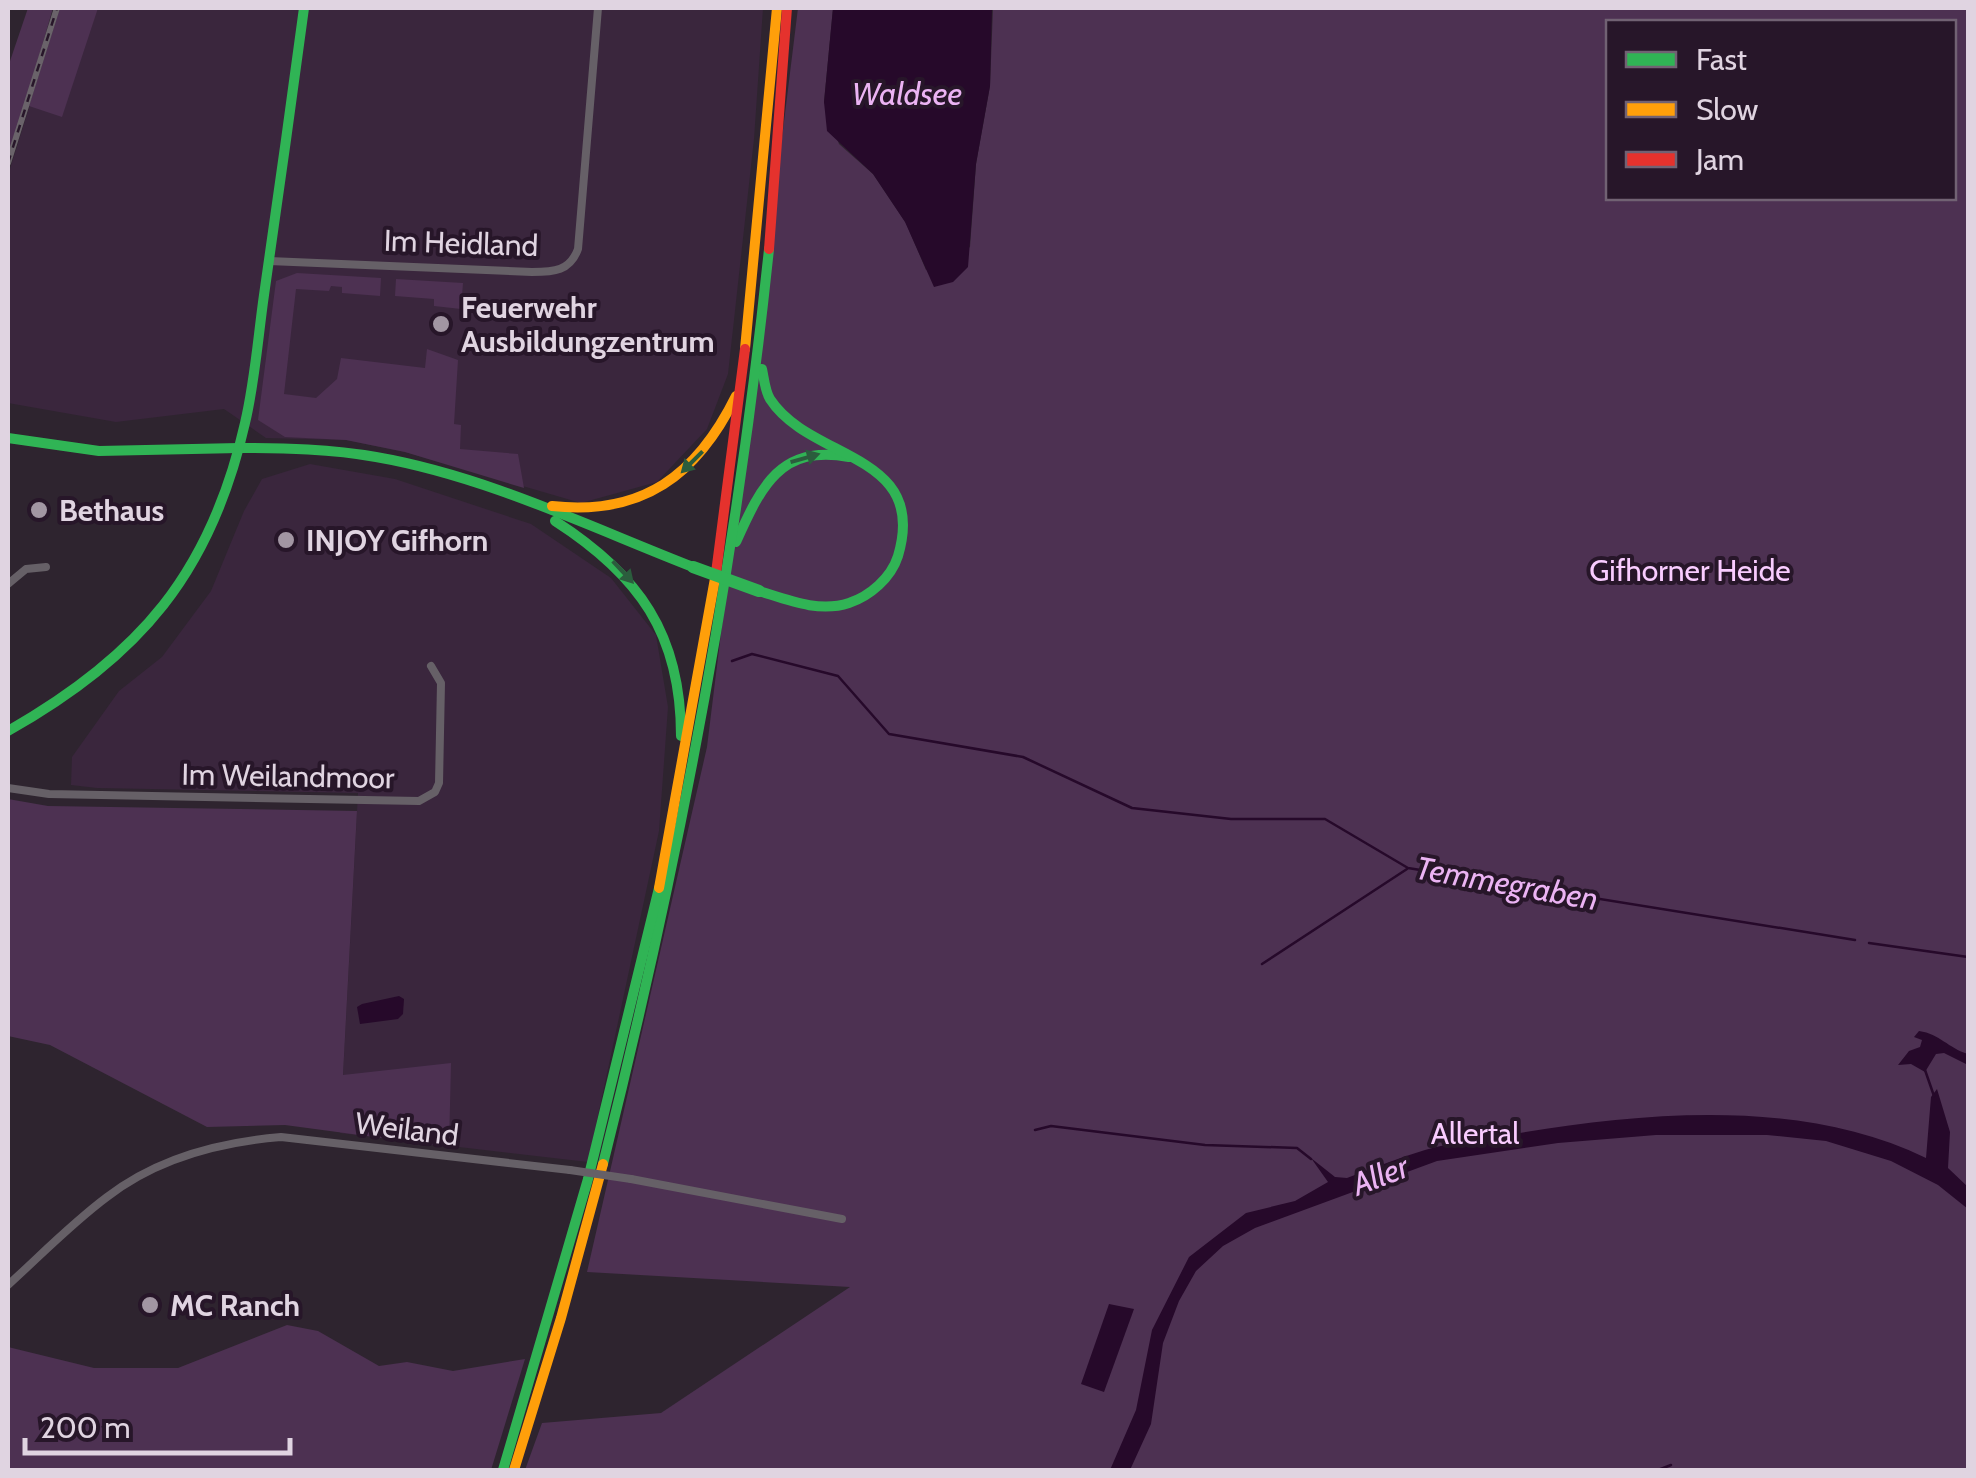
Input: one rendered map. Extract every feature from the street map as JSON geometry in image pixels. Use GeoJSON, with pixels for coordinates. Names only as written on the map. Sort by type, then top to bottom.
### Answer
{"type":"FeatureCollection","features":[{"type":"Feature","properties":{"kind":"main road"},"geometry":{"type":"LineString","coordinates":[[8,732],[50,710],[99,676],[138,639],[162,610],[202,546],[239,448],[270,260],[304,8]]}},
{"type":"Feature","properties":{"kind":"main road"},"geometry":{"type":"LineString","coordinates":[[503,1470],[590,1177],[676,796],[720,552],[760,223],[778,8]]}},
{"type":"Feature","properties":{"kind":"main road"},"geometry":{"type":"LineString","coordinates":[[514,1470],[580,1255],[656,945],[708,689],[760,340],[787,8]]}},
{"type":"Feature","properties":{"kind":"main road"},"geometry":{"type":"LineString","coordinates":[[8,438],[99,451],[239,448],[346,452],[397,461],[514,498],[798,603],[831,606],[860,598],[884,580],[899,554],[902,516],[892,489],[866,462],[797,424],[776,406],[764,386],[760,340]]}},
{"type":"Feature","properties":{"kind":"main road"},"geometry":{"type":"LineString","coordinates":[[514,498],[578,511],[601,510],[643,498],[681,474],[709,445],[727,417],[742,379]]}},
{"type":"Feature","properties":{"kind":"main road"},"geometry":{"type":"LineString","coordinates":[[729,559],[761,489],[785,464],[804,455],[824,453],[866,462]]}},
{"type":"Feature","properties":{"kind":"main road"},"geometry":{"type":"LineString","coordinates":[[514,498],[600,549],[622,570],[654,613],[678,668],[682,697],[676,796]]}},
{"type":"Feature","properties":{"kind":"street","name":"Im Heidland"},"geometry":{"type":"LineString","coordinates":[[270,260],[532,272],[561,270],[574,262],[598,8]]}},
{"type":"Feature","properties":{"kind":"street"},"geometry":{"type":"LineString","coordinates":[[8,584],[26,569],[46,567]]}},
{"type":"Feature","properties":{"kind":"street","name":"Im Weilandmoor"},"geometry":{"type":"LineString","coordinates":[[8,788],[49,794],[420,801],[435,792],[439,784],[441,683],[431,666]]}},
{"type":"Feature","properties":{"kind":"street","name":"Weiland"},"geometry":{"type":"LineString","coordinates":[[8,1284],[108,1195],[172,1161],[233,1141],[281,1136],[632,1179],[842,1219]]}},
{"type":"Feature","properties":{"kind":"shaded area"},"geometry":{"type":"Polygon","coordinates":[[[60,8],[763,8],[754,139],[728,374],[707,429],[657,482],[581,503],[405,452],[346,440],[266,438],[224,409],[116,422],[8,403],[8,175],[60,8]]]}},
{"type":"Feature","properties":{"kind":"shaded area"},"geometry":{"type":"Polygon","coordinates":[[[310,464],[395,479],[531,524],[611,578],[656,635],[668,707],[659,831],[588,1162],[340,1133],[358,793],[71,785],[72,757],[119,691],[162,657],[211,591],[244,511],[262,479],[310,464]]]}},
{"type":"Feature","properties":{"kind":"green space"},"geometry":{"type":"Polygon","coordinates":[[[28,8],[53,8],[8,164],[8,67],[28,8]]]}},
{"type":"Feature","properties":{"kind":"green space"},"geometry":{"type":"Polygon","coordinates":[[[60,8],[98,8],[62,117],[29,106],[60,8]]]}},
{"type":"Feature","properties":{"kind":"green space"},"geometry":{"type":"Polygon","coordinates":[[[798,8],[833,8],[824,102],[839,144],[873,174],[906,223],[926,270],[970,247],[976,164],[990,86],[993,8],[1968,8],[1968,1470],[525,1470],[542,1423],[661,1413],[850,1287],[587,1272],[707,747],[798,8]]]}},
{"type":"Feature","properties":{"kind":"green space"},"geometry":{"type":"Polygon","coordinates":[[[297,273],[381,278],[380,296],[342,293],[342,287],[331,286],[329,291],[296,289],[284,394],[316,398],[337,379],[341,358],[425,368],[427,349],[458,360],[454,424],[461,425],[460,449],[518,454],[524,488],[405,452],[346,440],[285,437],[258,420],[276,281],[297,273]]]}},
{"type":"Feature","properties":{"kind":"green space"},"geometry":{"type":"Polygon","coordinates":[[[396,279],[463,283],[461,309],[434,306],[434,299],[395,296],[396,279]]]}},
{"type":"Feature","properties":{"kind":"green space"},"geometry":{"type":"Polygon","coordinates":[[[8,799],[48,806],[357,811],[343,1075],[451,1063],[449,1147],[285,1125],[207,1127],[50,1045],[8,1036],[8,799]]]}},
{"type":"Feature","properties":{"kind":"green space"},"geometry":{"type":"Polygon","coordinates":[[[287,1325],[318,1331],[379,1366],[407,1362],[453,1371],[525,1359],[491,1470],[8,1470],[8,1347],[94,1368],[178,1368],[287,1325]]]}},
{"type":"Feature","properties":{"kind":"water","name":"Waldsee"},"geometry":{"type":"Polygon","coordinates":[[[833,8],[992,8],[990,86],[976,164],[968,267],[953,282],[934,287],[905,222],[873,174],[827,131],[824,102],[833,8]]]}},
{"type":"Feature","properties":{"kind":"water"},"geometry":{"type":"Polygon","coordinates":[[[399,996],[404,999],[403,1014],[398,1019],[360,1024],[357,1007],[399,996]]]}},
{"type":"Feature","properties":{"kind":"water"},"geometry":{"type":"Polygon","coordinates":[[[1919,1031],[1968,1054],[1968,1065],[1944,1053],[1936,1054],[1925,1072],[1911,1064],[1898,1065],[1909,1051],[1920,1047],[1922,1040],[1914,1037],[1919,1031]]]}},
{"type":"Feature","properties":{"kind":"water","name":"Aller"},"geometry":{"type":"Polygon","coordinates":[[[1937,1089],[1950,1132],[1948,1168],[1968,1187],[1968,1209],[1938,1185],[1891,1161],[1826,1141],[1767,1135],[1656,1135],[1558,1143],[1437,1161],[1255,1228],[1223,1246],[1196,1271],[1163,1343],[1151,1424],[1130,1470],[1110,1470],[1136,1410],[1152,1330],[1189,1257],[1246,1213],[1295,1201],[1328,1182],[1311,1158],[1335,1177],[1347,1178],[1415,1153],[1456,1143],[1612,1120],[1720,1115],[1826,1125],[1926,1158],[1931,1097],[1937,1089]]]}},
{"type":"Feature","properties":{"kind":"water"},"geometry":{"type":"Polygon","coordinates":[[[1109,1304],[1134,1309],[1104,1392],[1081,1384],[1109,1304]]]}},
{"type":"Feature","properties":{"kind":"waterway","name":"Temmegraben"},"geometry":{"type":"LineString","coordinates":[[732,661],[752,654],[838,676],[889,734],[1023,757],[1132,808],[1231,819],[1325,819],[1408,868],[1855,940]]}},
{"type":"Feature","properties":{"kind":"waterway"},"geometry":{"type":"LineString","coordinates":[[1262,964],[1407,869]]}},
{"type":"Feature","properties":{"kind":"waterway","name":"Temmegraben"},"geometry":{"type":"LineString","coordinates":[[1869,943],[1968,957]]}},
{"type":"Feature","properties":{"kind":"waterway"},"geometry":{"type":"LineString","coordinates":[[1925,1070],[1934,1096]]}},
{"type":"Feature","properties":{"kind":"waterway"},"geometry":{"type":"LineString","coordinates":[[1035,1130],[1051,1126],[1205,1145],[1297,1148],[1311,1159]]}},
{"type":"Feature","properties":{"kind":"waterway"},"geometry":{"type":"LineString","coordinates":[[1658,1470],[1671,1465]]}},
{"type":"Feature","properties":{"kind":"railway"},"geometry":{"type":"LineString","coordinates":[[8,163],[57,8]]}},
{"type":"Feature","properties":{"kind":"traffic: fast"},"geometry":{"type":"LineString","coordinates":[[8,731],[96,672],[132,640],[190,567],[212,524],[230,476],[251,391],[304,8]]}},
{"type":"Feature","properties":{"kind":"traffic: fast"},"geometry":{"type":"LineString","coordinates":[[603,1164],[656,937],[702,709],[740,480],[769,249]]}},
{"type":"Feature","properties":{"kind":"traffic: fast"},"geometry":{"type":"LineString","coordinates":[[759,591],[815,606],[838,606],[857,600],[890,572],[898,556],[903,522],[897,496],[882,477],[788,419],[768,396],[762,369]]}},
{"type":"Feature","properties":{"kind":"traffic: fast"},"geometry":{"type":"LineString","coordinates":[[8,438],[99,451],[239,448]]}},
{"type":"Feature","properties":{"kind":"traffic: fast"},"geometry":{"type":"LineString","coordinates":[[239,448],[342,452],[417,466],[537,504],[693,567]]}},
{"type":"Feature","properties":{"kind":"traffic: fast"},"geometry":{"type":"LineString","coordinates":[[736,542],[754,504],[776,474],[806,457],[849,457]]}},
{"type":"Feature","properties":{"kind":"traffic: fast"},"geometry":{"type":"LineString","coordinates":[[555,521],[610,563],[650,610],[673,667],[681,736]]}},
{"type":"Feature","properties":{"kind":"traffic: fast"},"geometry":{"type":"LineString","coordinates":[[693,567],[759,591]]}},
{"type":"Feature","properties":{"kind":"traffic: fast"},"geometry":{"type":"LineString","coordinates":[[503,1470],[588,1179],[659,888]]}},
{"type":"Feature","properties":{"kind":"traffic: slow"},"geometry":{"type":"LineString","coordinates":[[745,349],[777,8]]}},
{"type":"Feature","properties":{"kind":"traffic: slow"},"geometry":{"type":"LineString","coordinates":[[552,506],[614,504],[664,484],[704,448],[736,396]]}},
{"type":"Feature","properties":{"kind":"traffic: slow"},"geometry":{"type":"LineString","coordinates":[[659,888],[716,573]]}},
{"type":"Feature","properties":{"kind":"traffic: slow"},"geometry":{"type":"LineString","coordinates":[[514,1470],[603,1164]]}},
{"type":"Feature","properties":{"kind":"traffic: jam"},"geometry":{"type":"LineString","coordinates":[[769,249],[787,8]]}},
{"type":"Feature","properties":{"kind":"traffic: jam"},"geometry":{"type":"LineString","coordinates":[[716,573],[745,349]]}},
{"type":"Feature","properties":{"kind":"place","name":"Feuerwehr Ausbildungzentrum"},"geometry":{"type":"Point","coordinates":[441,324]}},
{"type":"Feature","properties":{"kind":"place","name":"Bethaus"},"geometry":{"type":"Point","coordinates":[39,510]}},
{"type":"Feature","properties":{"kind":"place","name":"INJOY Gifhorn"},"geometry":{"type":"Point","coordinates":[286,540]}},
{"type":"Feature","properties":{"kind":"place","name":"MC Ranch"},"geometry":{"type":"Point","coordinates":[150,1305]}},
{"type":"Feature","properties":{"kind":"park label","name":"Gifhorner Heide"},"geometry":{"type":"Point","coordinates":[1690,570]}},
{"type":"Feature","properties":{"kind":"park label","name":"Allertal"},"geometry":{"type":"Point","coordinates":[1475,1133]}}]}
